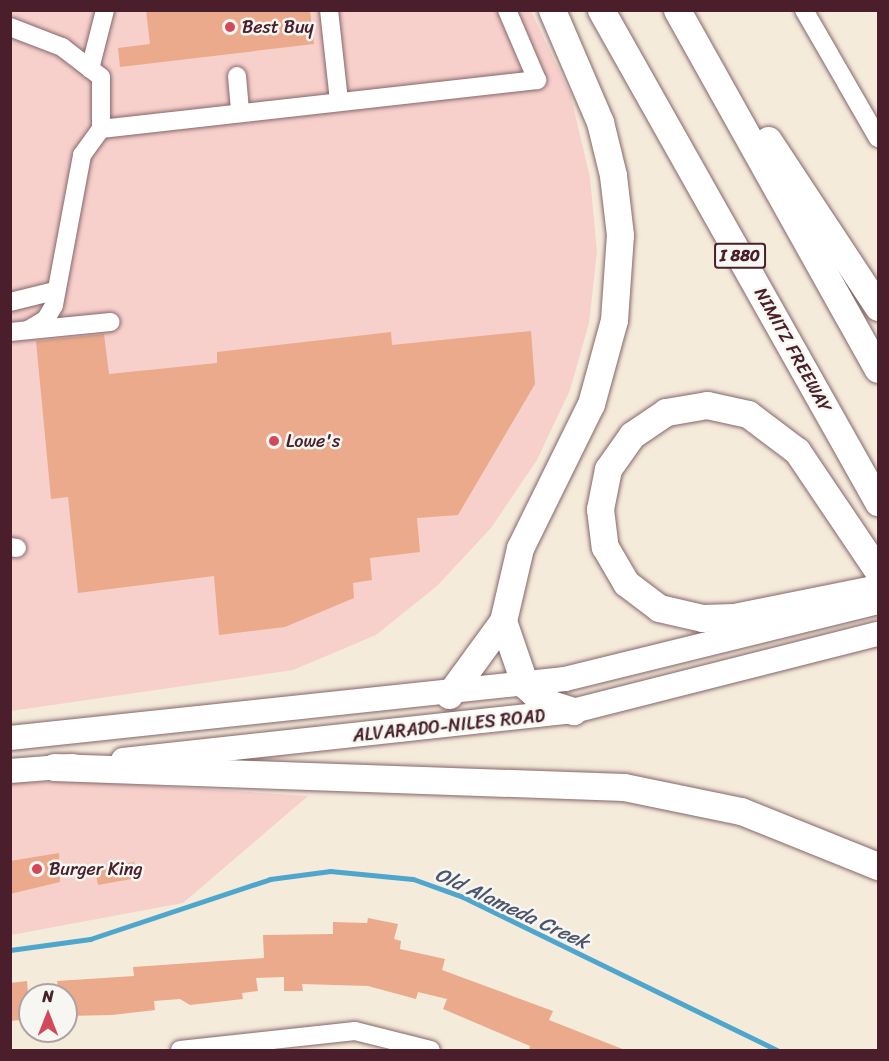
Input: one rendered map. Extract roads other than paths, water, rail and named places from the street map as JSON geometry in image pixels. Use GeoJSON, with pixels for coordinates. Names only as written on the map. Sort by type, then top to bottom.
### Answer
{"type":"FeatureCollection","features":[{"type":"Feature","properties":{"kind":"highway"},"geometry":{"type":"LineString","coordinates":[[449,695],[503,621],[520,548],[591,404],[618,292],[620,235],[607,147],[552,10]]}},
{"type":"Feature","properties":{"kind":"highway","name":"NIMITZ FREEWAY"},"geometry":{"type":"LineString","coordinates":[[601,10],[879,502]]}},
{"type":"Feature","properties":{"kind":"highway"},"geometry":{"type":"LineString","coordinates":[[677,10],[736,111],[879,369]]}},
{"type":"Feature","properties":{"kind":"highway"},"geometry":{"type":"LineString","coordinates":[[736,111],[774,146],[879,307]]}},
{"type":"Feature","properties":{"kind":"highway"},"geometry":{"type":"LineString","coordinates":[[879,570],[797,450],[748,414],[707,405],[676,409],[648,422],[619,450],[602,489],[600,527],[615,566],[641,597],[679,615],[702,618],[734,617],[818,604],[879,588]]}},
{"type":"Feature","properties":{"kind":"highway"},"geometry":{"type":"LineString","coordinates":[[503,621],[525,685],[542,701],[573,711]]}},
{"type":"Feature","properties":{"kind":"highway"},"geometry":{"type":"LineString","coordinates":[[54,768],[624,787],[741,811],[879,866]]}},
{"type":"Feature","properties":{"kind":"main road","name":"ALVARADO-NILES ROAD"},"geometry":{"type":"LineString","coordinates":[[10,738],[449,695],[525,685],[645,663],[818,604],[879,602]]}},
{"type":"Feature","properties":{"kind":"main road","name":"ALVARADO-NILES ROAD"},"geometry":{"type":"LineString","coordinates":[[10,771],[573,711],[652,695],[839,641],[879,634]]}},
{"type":"Feature","properties":{"kind":"street"},"geometry":{"type":"LineString","coordinates":[[90,69],[105,10]]}},
{"type":"Feature","properties":{"kind":"street"},"geometry":{"type":"LineString","coordinates":[[328,10],[339,101]]}},
{"type":"Feature","properties":{"kind":"street"},"geometry":{"type":"LineString","coordinates":[[101,129],[240,111],[537,80],[507,10]]}},
{"type":"Feature","properties":{"kind":"street"},"geometry":{"type":"LineString","coordinates":[[804,10],[879,138]]}},
{"type":"Feature","properties":{"kind":"street"},"geometry":{"type":"LineString","coordinates":[[10,27],[62,47],[101,77],[101,129],[82,155],[55,291],[46,319],[19,331]]}},
{"type":"Feature","properties":{"kind":"street"},"geometry":{"type":"LineString","coordinates":[[237,76],[240,111]]}},
{"type":"Feature","properties":{"kind":"street"},"geometry":{"type":"LineString","coordinates":[[10,302],[55,291]]}},
{"type":"Feature","properties":{"kind":"street"},"geometry":{"type":"LineString","coordinates":[[19,331],[111,322]]}},
{"type":"Feature","properties":{"kind":"street"},"geometry":{"type":"LineString","coordinates":[[180,1050],[261,1047],[355,1031],[431,1050]]}},
{"type":"Feature","properties":{"kind":"waterway","name":"Old Alameda Creek"},"geometry":{"type":"LineString","coordinates":[[10,950],[90,939],[270,879],[330,871],[413,879],[463,897],[777,1050]]}},
{"type":"Feature","properties":{"kind":"place","name":"Best Buy"},"geometry":{"type":"Point","coordinates":[230,27]}},
{"type":"Feature","properties":{"kind":"place","name":"Lowe's"},"geometry":{"type":"Point","coordinates":[274,441]}},
{"type":"Feature","properties":{"kind":"place","name":"Burger King"},"geometry":{"type":"Point","coordinates":[37,869]}}]}
